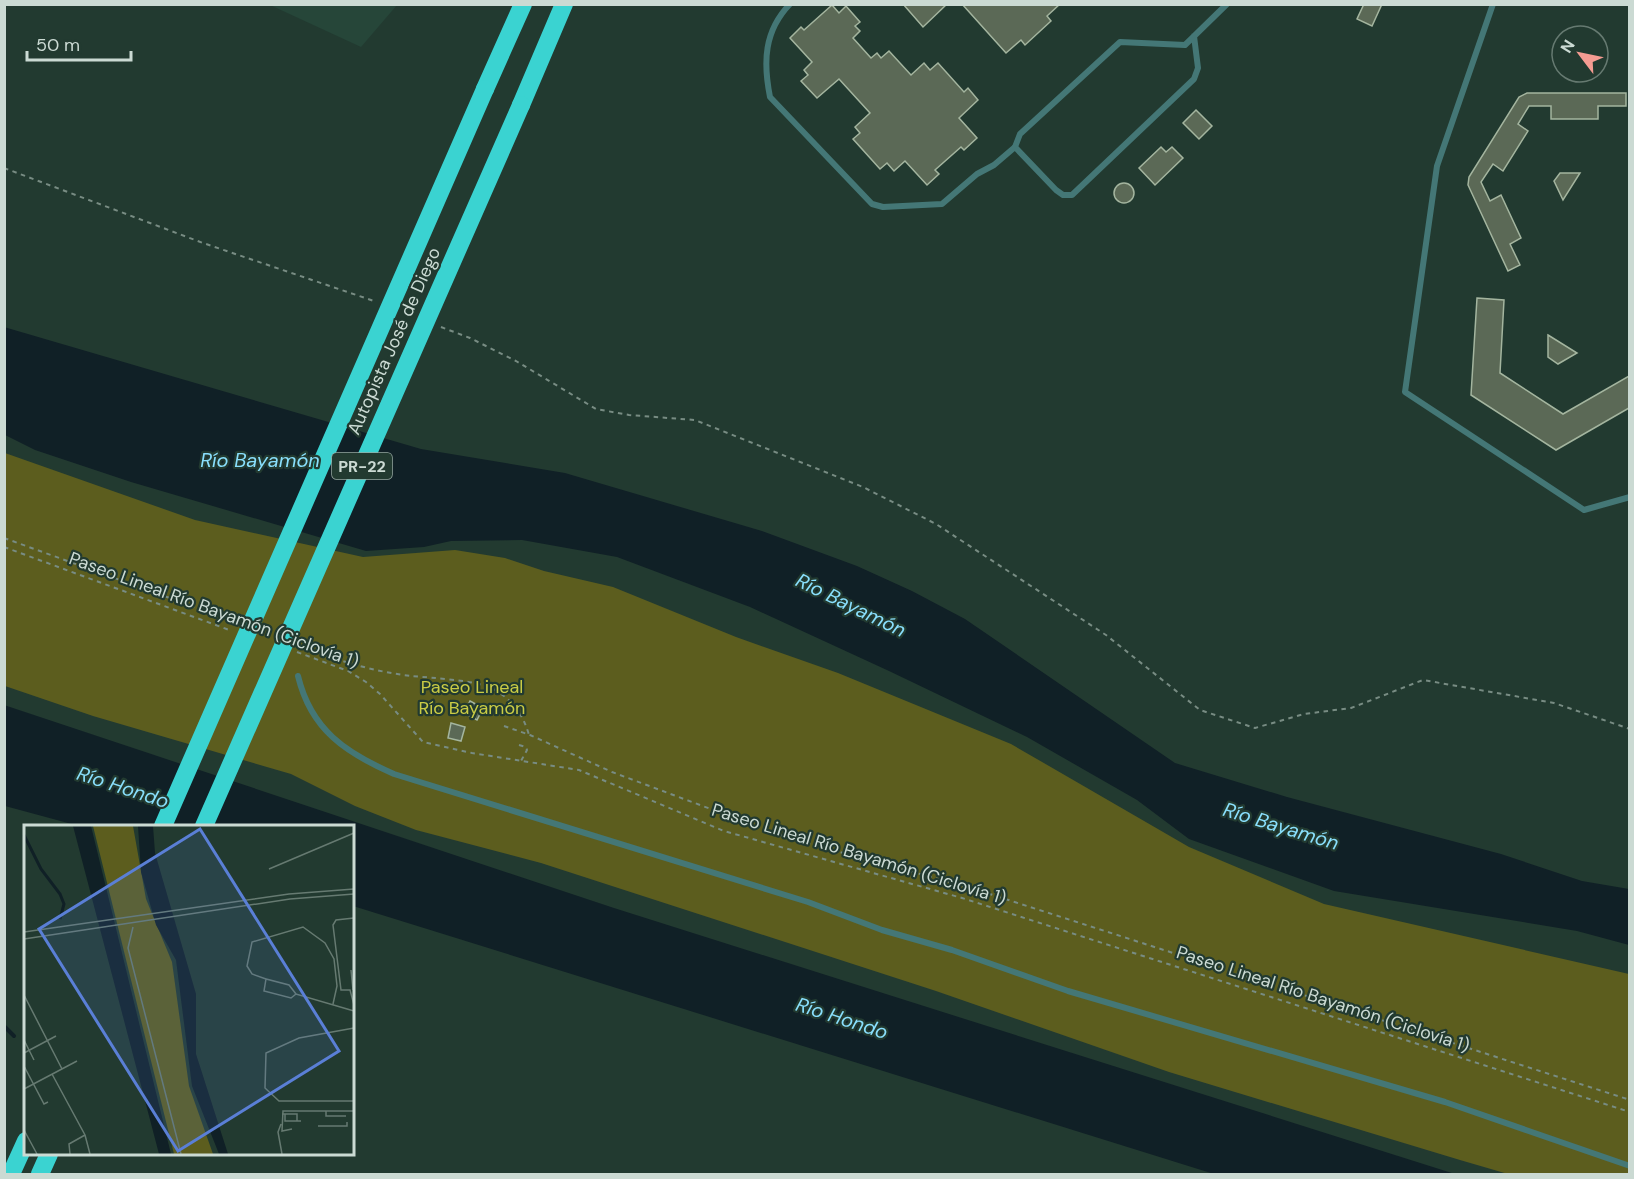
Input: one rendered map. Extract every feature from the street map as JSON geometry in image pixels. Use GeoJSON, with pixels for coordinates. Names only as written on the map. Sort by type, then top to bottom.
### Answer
{"type":"FeatureCollection","features":[{"type":"Feature","properties":{"kind":"highway","name":"Autopista José de Diego"},"geometry":{"type":"LineString","coordinates":[[163,825],[523,4]]}},
{"type":"Feature","properties":{"kind":"highway","name":"Autopista José de Diego"},"geometry":{"type":"LineString","coordinates":[[204,825],[564,4]]}},
{"type":"Feature","properties":{"kind":"highway"},"geometry":{"type":"LineString","coordinates":[[11,1174],[24,1145]]}},
{"type":"Feature","properties":{"kind":"highway"},"geometry":{"type":"LineString","coordinates":[[40,1174],[49,1155]]}},
{"type":"Feature","properties":{"kind":"highway"},"geometry":{"type":"LineString","coordinates":[[53,1174],[62,1155]]}},
{"type":"Feature","properties":{"kind":"lane"},"geometry":{"type":"LineString","coordinates":[[790,4],[778,16],[770,34],[767,50],[770,97],[872,204],[883,207],[942,204],[977,174],[994,165],[1015,147],[1020,134],[1120,42],[1185,45],[1227,4]]}},
{"type":"Feature","properties":{"kind":"lane"},"geometry":{"type":"LineString","coordinates":[[1494,4],[1437,166],[1405,392],[1584,510],[1629,497]]}},
{"type":"Feature","properties":{"kind":"lane"},"geometry":{"type":"LineString","coordinates":[[1015,147],[1056,190],[1063,195],[1072,195],[1194,79],[1198,68],[1194,36]]}},
{"type":"Feature","properties":{"kind":"lane"},"geometry":{"type":"LineString","coordinates":[[298,676],[306,703],[318,723],[344,748],[394,774],[808,902],[882,930],[952,950],[1068,991],[1445,1102],[1629,1166]]}},
{"type":"Feature","properties":{"kind":"path"},"geometry":{"type":"LineString","coordinates":[[4,168],[203,243],[380,304]]}},
{"type":"Feature","properties":{"kind":"path"},"geometry":{"type":"LineString","coordinates":[[436,325],[470,338],[516,361],[596,409],[629,415],[695,420],[863,487],[936,524],[1096,628],[1200,710],[1256,728],[1304,714],[1351,708],[1423,680],[1554,703],[1629,729]]}},
{"type":"Feature","properties":{"kind":"path","name":"Paseo Lineal Río Bayamón (Ciclovía 1)"},"geometry":{"type":"LineString","coordinates":[[4,547],[233,631]]}},
{"type":"Feature","properties":{"kind":"path","name":"Paseo Lineal Río Bayamón (Ciclovía 1)"},"geometry":{"type":"LineString","coordinates":[[292,651],[348,671],[366,682],[380,694],[423,742],[472,753],[579,770],[724,831],[973,901],[1629,1112]]}},
{"type":"Feature","properties":{"kind":"path"},"geometry":{"type":"LineString","coordinates":[[504,726],[612,772],[788,838],[968,887],[1629,1100]]}},
{"type":"Feature","properties":{"kind":"path"},"geometry":{"type":"LineString","coordinates":[[519,745],[526,747],[527,750],[521,761]]}},
{"type":"Feature","properties":{"kind":"shaded area"},"geometry":{"type":"Polygon","coordinates":[[[270,5],[397,5],[361,47],[270,5]]]}},
{"type":"Feature","properties":{"kind":"green space","name":"Paseo Lineal Río Bayamón"},"geometry":{"type":"Polygon","coordinates":[[[5,453],[195,520],[363,557],[455,550],[505,558],[544,571],[613,587],[736,637],[838,673],[1011,744],[1189,847],[1324,904],[1629,974],[1629,1174],[1508,1174],[1460,1160],[1169,1072],[936,991],[541,863],[416,830],[355,806],[291,774],[93,716],[5,686],[5,453]]]}},
{"type":"Feature","properties":{"kind":"water","name":"Río Bayamón"},"geometry":{"type":"Polygon","coordinates":[[[4,327],[421,449],[565,473],[762,531],[857,566],[965,619],[1175,763],[1287,797],[1501,854],[1582,881],[1629,889],[1629,945],[1577,931],[1334,891],[1189,839],[1137,800],[1027,737],[750,607],[617,557],[522,540],[451,541],[424,547],[366,551],[131,482],[35,450],[5,435],[4,327]]]}},
{"type":"Feature","properties":{"kind":"water","name":"Río Hondo"},"geometry":{"type":"Polygon","coordinates":[[[4,705],[614,908],[1455,1174],[1214,1174],[354,906],[354,825],[75,825],[5,806],[4,705]]]}},
{"type":"Feature","properties":{"kind":"building"},"geometry":{"type":"Polygon","coordinates":[[[903,4],[947,4],[923,27],[903,4]]]}},
{"type":"Feature","properties":{"kind":"building"},"geometry":{"type":"Polygon","coordinates":[[[962,4],[1060,4],[1047,16],[1051,21],[1025,45],[1021,40],[1006,53],[962,4]]]}},
{"type":"Feature","properties":{"kind":"building"},"geometry":{"type":"Polygon","coordinates":[[[1364,4],[1382,4],[1372,26],[1357,19],[1364,4]]]}},
{"type":"Feature","properties":{"kind":"building"},"geometry":{"type":"Polygon","coordinates":[[[832,5],[839,13],[846,6],[860,22],[855,26],[860,31],[853,38],[871,58],[877,53],[881,58],[889,51],[911,75],[924,63],[930,70],[938,63],[964,92],[968,88],[978,100],[959,118],[977,138],[964,150],[961,147],[935,170],[939,174],[927,185],[905,161],[894,171],[887,163],[880,169],[853,139],[860,133],[855,127],[870,113],[839,79],[817,98],[801,81],[808,75],[804,70],[812,62],[790,38],[801,27],[804,30],[832,5]]]}},
{"type":"Feature","properties":{"kind":"building"},"geometry":{"type":"Polygon","coordinates":[[[1527,93],[1626,93],[1626,106],[1598,106],[1598,119],[1551,119],[1551,106],[1529,106],[1518,124],[1528,131],[1503,171],[1493,164],[1481,182],[1490,201],[1501,195],[1521,238],[1510,244],[1520,265],[1508,271],[1468,185],[1469,177],[1519,97],[1527,93]]]}},
{"type":"Feature","properties":{"kind":"building"},"geometry":{"type":"Polygon","coordinates":[[[1196,110],[1212,126],[1199,139],[1183,123],[1196,110]]]}},
{"type":"Feature","properties":{"kind":"building"},"geometry":{"type":"Polygon","coordinates":[[[1161,147],[1166,152],[1172,147],[1183,158],[1155,185],[1139,168],[1161,147]]]}},
{"type":"Feature","properties":{"kind":"building"},"geometry":{"type":"Polygon","coordinates":[[[1560,173],[1580,173],[1563,200],[1554,181],[1560,173]]]}},
{"type":"Feature","properties":{"kind":"building"},"geometry":{"type":"Polygon","coordinates":[[[1124,183],[1131,186],[1134,193],[1131,200],[1124,203],[1117,200],[1114,193],[1117,186],[1124,183]]]}},
{"type":"Feature","properties":{"kind":"building"},"geometry":{"type":"Polygon","coordinates":[[[1477,298],[1504,300],[1500,373],[1563,414],[1629,376],[1629,408],[1556,450],[1471,395],[1477,298]]]}},
{"type":"Feature","properties":{"kind":"building"},"geometry":{"type":"Polygon","coordinates":[[[1548,335],[1577,353],[1558,364],[1548,357],[1548,335]]]}},
{"type":"Feature","properties":{"kind":"building"},"geometry":{"type":"Polygon","coordinates":[[[470,701],[483,708],[477,720],[464,713],[470,701]]]}},
{"type":"Feature","properties":{"kind":"building"},"geometry":{"type":"Polygon","coordinates":[[[451,723],[465,727],[461,741],[448,738],[451,723]]]}},
{"type":"Feature","properties":{"kind":"waterway"},"geometry":{"type":"LineString","coordinates":[[4,1026],[14,1036]]}}]}
